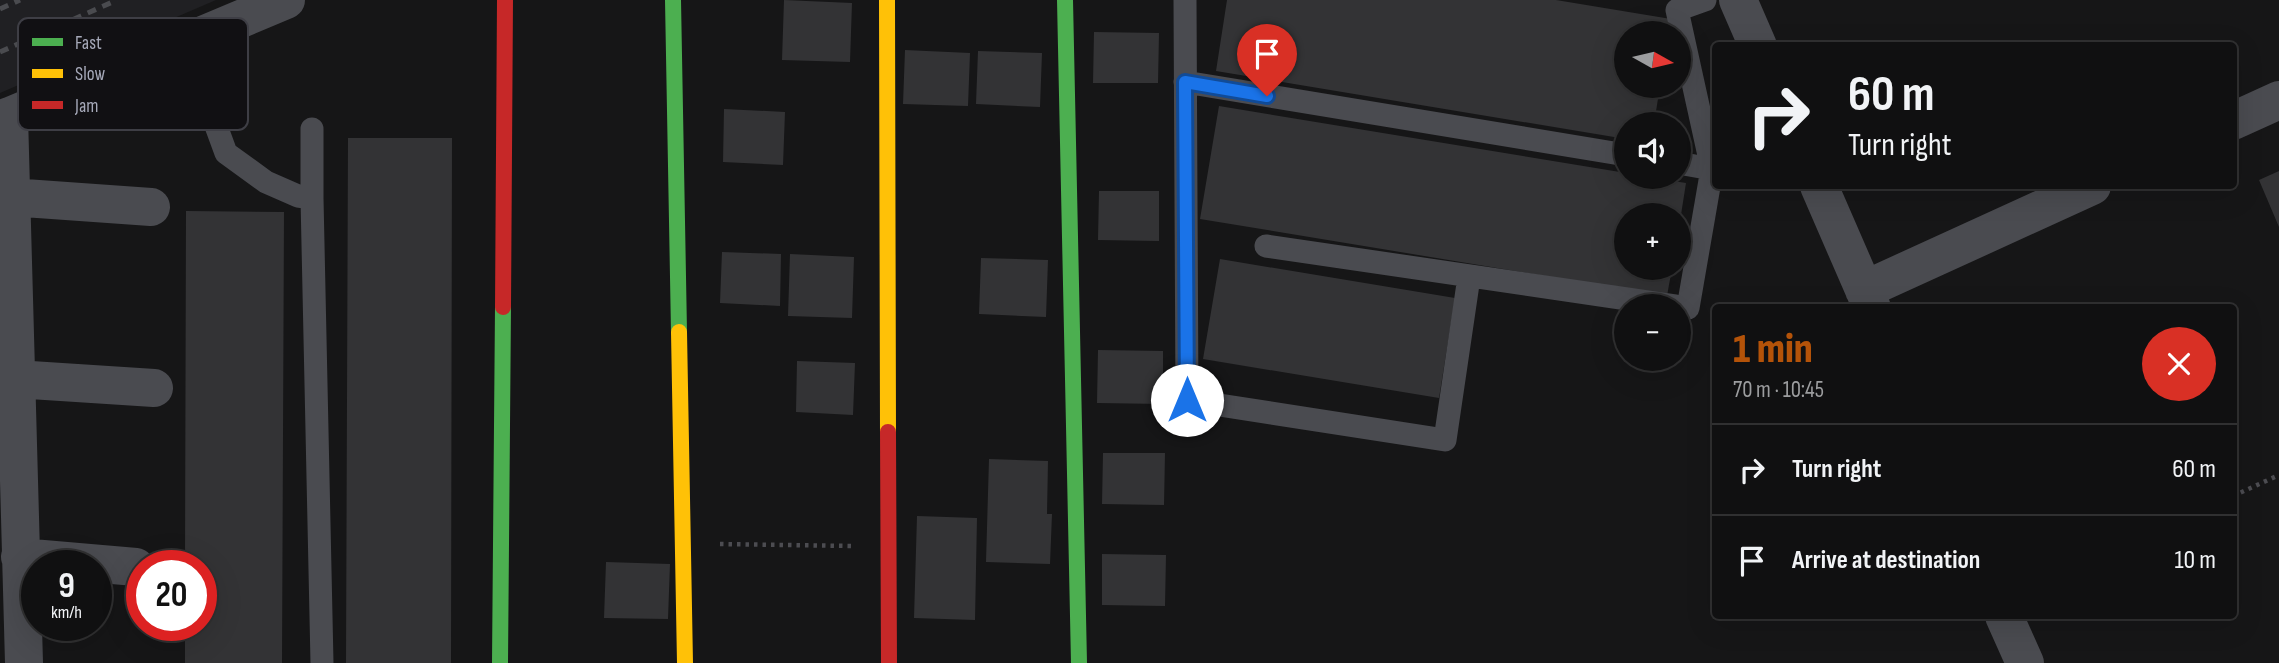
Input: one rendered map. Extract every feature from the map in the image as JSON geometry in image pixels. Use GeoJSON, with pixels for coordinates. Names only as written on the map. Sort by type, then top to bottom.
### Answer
{"type":"FeatureCollection","features":[{"type":"Feature","properties":{"kind":"street"},"geometry":{"type":"LineString","coordinates":[[242,18],[286,0]]}},
{"type":"Feature","properties":{"kind":"street"},"geometry":{"type":"LineString","coordinates":[[500,663],[505,0]]}},
{"type":"Feature","properties":{"kind":"street"},"geometry":{"type":"LineString","coordinates":[[673,0],[685,663]]}},
{"type":"Feature","properties":{"kind":"street"},"geometry":{"type":"LineString","coordinates":[[887,0],[889,663]]}},
{"type":"Feature","properties":{"kind":"street"},"geometry":{"type":"LineString","coordinates":[[1065,0],[1079,663]]}},
{"type":"Feature","properties":{"kind":"street"},"geometry":{"type":"LineString","coordinates":[[1738,0],[1756,42]]}},
{"type":"Feature","properties":{"kind":"street"},"geometry":{"type":"LineString","coordinates":[[2237,119],[2279,100]]}},
{"type":"Feature","properties":{"kind":"street"},"geometry":{"type":"LineString","coordinates":[[4,118],[10,197],[24,663]]}},
{"type":"Feature","properties":{"kind":"street"},"geometry":{"type":"LineString","coordinates":[[1820,189],[1868,299],[2086,189]]}},
{"type":"Feature","properties":{"kind":"street"},"geometry":{"type":"LineString","coordinates":[[10,197],[151,207]]}},
{"type":"Feature","properties":{"kind":"street"},"geometry":{"type":"LineString","coordinates":[[15,379],[154,388]]}},
{"type":"Feature","properties":{"kind":"street"},"geometry":{"type":"LineString","coordinates":[[20,557],[126,566]]}},
{"type":"Feature","properties":{"kind":"street"},"geometry":{"type":"LineString","coordinates":[[2005,619],[2025,663]]}},
{"type":"Feature","properties":{"kind":"lane"},"geometry":{"type":"LineString","coordinates":[[1185,0],[1187,400],[1445,440],[1469,277]]}},
{"type":"Feature","properties":{"kind":"lane"},"geometry":{"type":"LineString","coordinates":[[1690,294],[1712,169],[1677,5],[1705,0]]}},
{"type":"Feature","properties":{"kind":"lane"},"geometry":{"type":"LineString","coordinates":[[1185,82],[1614,153]]}},
{"type":"Feature","properties":{"kind":"lane"},"geometry":{"type":"LineString","coordinates":[[312,129],[322,663]]}},
{"type":"Feature","properties":{"kind":"lane"},"geometry":{"type":"LineString","coordinates":[[218,130],[226,153],[266,182],[298,196],[312,198]]}},
{"type":"Feature","properties":{"kind":"lane"},"geometry":{"type":"LineString","coordinates":[[1691,165],[1712,169]]}},
{"type":"Feature","properties":{"kind":"lane"},"geometry":{"type":"LineString","coordinates":[[1266,246],[1614,297]]}},
{"type":"Feature","properties":{"kind":"path"},"geometry":{"type":"LineString","coordinates":[[2237,494],[2279,475]]}},
{"type":"Feature","properties":{"kind":"path"},"geometry":{"type":"LineString","coordinates":[[682,544],[887,546]]}},
{"type":"Feature","properties":{"kind":"shaded area"},"geometry":{"type":"Polygon","coordinates":[[[0,0],[216,0],[174,18],[18,18],[18,85],[0,93],[0,0]]]}},
{"type":"Feature","properties":{"kind":"building"},"geometry":{"type":"Polygon","coordinates":[[[784,0],[852,3],[850,62],[782,60],[784,0]]]}},
{"type":"Feature","properties":{"kind":"building"},"geometry":{"type":"Polygon","coordinates":[[[1227,0],[1556,0],[1671,19],[1614,21],[1614,98],[1658,98],[1656,112],[1614,112],[1614,137],[1216,71],[1227,0]]]}},
{"type":"Feature","properties":{"kind":"building"},"geometry":{"type":"Polygon","coordinates":[[[1094,32],[1159,33],[1158,83],[1093,83],[1094,32]]]}},
{"type":"Feature","properties":{"kind":"building"},"geometry":{"type":"Polygon","coordinates":[[[905,50],[970,53],[968,106],[903,104],[905,50]]]}},
{"type":"Feature","properties":{"kind":"building"},"geometry":{"type":"Polygon","coordinates":[[[978,51],[1042,53],[1040,107],[976,104],[978,51]]]}},
{"type":"Feature","properties":{"kind":"building"},"geometry":{"type":"Polygon","coordinates":[[[1219,106],[1614,171],[1614,189],[1685,189],[1683,203],[1614,203],[1614,280],[1670,280],[1667,294],[1200,219],[1219,106]]]}},
{"type":"Feature","properties":{"kind":"building"},"geometry":{"type":"Polygon","coordinates":[[[724,109],[785,112],[783,165],[723,162],[724,109]]]}},
{"type":"Feature","properties":{"kind":"building"},"geometry":{"type":"Polygon","coordinates":[[[348,138],[452,138],[451,663],[346,663],[348,138]]]}},
{"type":"Feature","properties":{"kind":"building"},"geometry":{"type":"Polygon","coordinates":[[[2279,171],[2279,227],[2259,180],[2279,171]]]}},
{"type":"Feature","properties":{"kind":"building"},"geometry":{"type":"Polygon","coordinates":[[[1099,191],[1159,191],[1159,241],[1098,240],[1099,191]]]}},
{"type":"Feature","properties":{"kind":"building"},"geometry":{"type":"Polygon","coordinates":[[[186,211],[284,212],[282,663],[185,663],[185,641],[217,641],[217,550],[185,550],[186,211]]]}},
{"type":"Feature","properties":{"kind":"building"},"geometry":{"type":"Polygon","coordinates":[[[722,252],[781,254],[780,306],[720,303],[722,252]]]}},
{"type":"Feature","properties":{"kind":"building"},"geometry":{"type":"Polygon","coordinates":[[[790,254],[854,257],[852,318],[788,316],[790,254]]]}},
{"type":"Feature","properties":{"kind":"building"},"geometry":{"type":"Polygon","coordinates":[[[981,258],[1048,260],[1046,317],[979,314],[981,258]]]}},
{"type":"Feature","properties":{"kind":"building"},"geometry":{"type":"Polygon","coordinates":[[[1220,259],[1455,298],[1439,398],[1203,359],[1220,259]]]}},
{"type":"Feature","properties":{"kind":"building"},"geometry":{"type":"Polygon","coordinates":[[[1098,350],[1163,351],[1163,404],[1097,403],[1098,350]]]}},
{"type":"Feature","properties":{"kind":"building"},"geometry":{"type":"Polygon","coordinates":[[[797,361],[855,363],[853,415],[796,412],[797,361]]]}},
{"type":"Feature","properties":{"kind":"building"},"geometry":{"type":"Polygon","coordinates":[[[1103,453],[1165,453],[1164,505],[1102,504],[1103,453]]]}},
{"type":"Feature","properties":{"kind":"building"},"geometry":{"type":"Polygon","coordinates":[[[989,459],[1048,461],[1047,514],[1052,514],[1050,564],[986,562],[989,459]]]}},
{"type":"Feature","properties":{"kind":"building"},"geometry":{"type":"Polygon","coordinates":[[[917,516],[977,518],[975,620],[914,618],[917,516]]]}},
{"type":"Feature","properties":{"kind":"building"},"geometry":{"type":"Polygon","coordinates":[[[1102,554],[1166,555],[1165,606],[1102,605],[1102,554]]]}},
{"type":"Feature","properties":{"kind":"building"},"geometry":{"type":"Polygon","coordinates":[[[606,562],[670,564],[668,619],[604,618],[606,562]]]}},
{"type":"Feature","properties":{"kind":"railway"},"geometry":{"type":"LineString","coordinates":[[0,9],[20,0]]}},
{"type":"Feature","properties":{"kind":"railway"},"geometry":{"type":"LineString","coordinates":[[76,18],[117,0]]}},
{"type":"Feature","properties":{"kind":"railway"},"geometry":{"type":"LineString","coordinates":[[0,52],[18,44]]}},
{"type":"Feature","properties":{"kind":"traffic: fast"},"geometry":{"type":"LineString","coordinates":[[673,0],[679,332]]}},
{"type":"Feature","properties":{"kind":"traffic: fast"},"geometry":{"type":"LineString","coordinates":[[1065,0],[1079,663]]}},
{"type":"Feature","properties":{"kind":"traffic: fast"},"geometry":{"type":"LineString","coordinates":[[500,663],[503,307]]}},
{"type":"Feature","properties":{"kind":"traffic: slow"},"geometry":{"type":"LineString","coordinates":[[887,0],[888,432]]}},
{"type":"Feature","properties":{"kind":"traffic: slow"},"geometry":{"type":"LineString","coordinates":[[679,332],[685,663]]}},
{"type":"Feature","properties":{"kind":"traffic: jam"},"geometry":{"type":"LineString","coordinates":[[503,307],[505,0]]}},
{"type":"Feature","properties":{"kind":"traffic: jam"},"geometry":{"type":"LineString","coordinates":[[888,432],[889,663]]}},
{"type":"Feature","properties":{"kind":"route"},"geometry":{"type":"LineString","coordinates":[[1187,400],[1185,82],[1267,96]]}}]}
